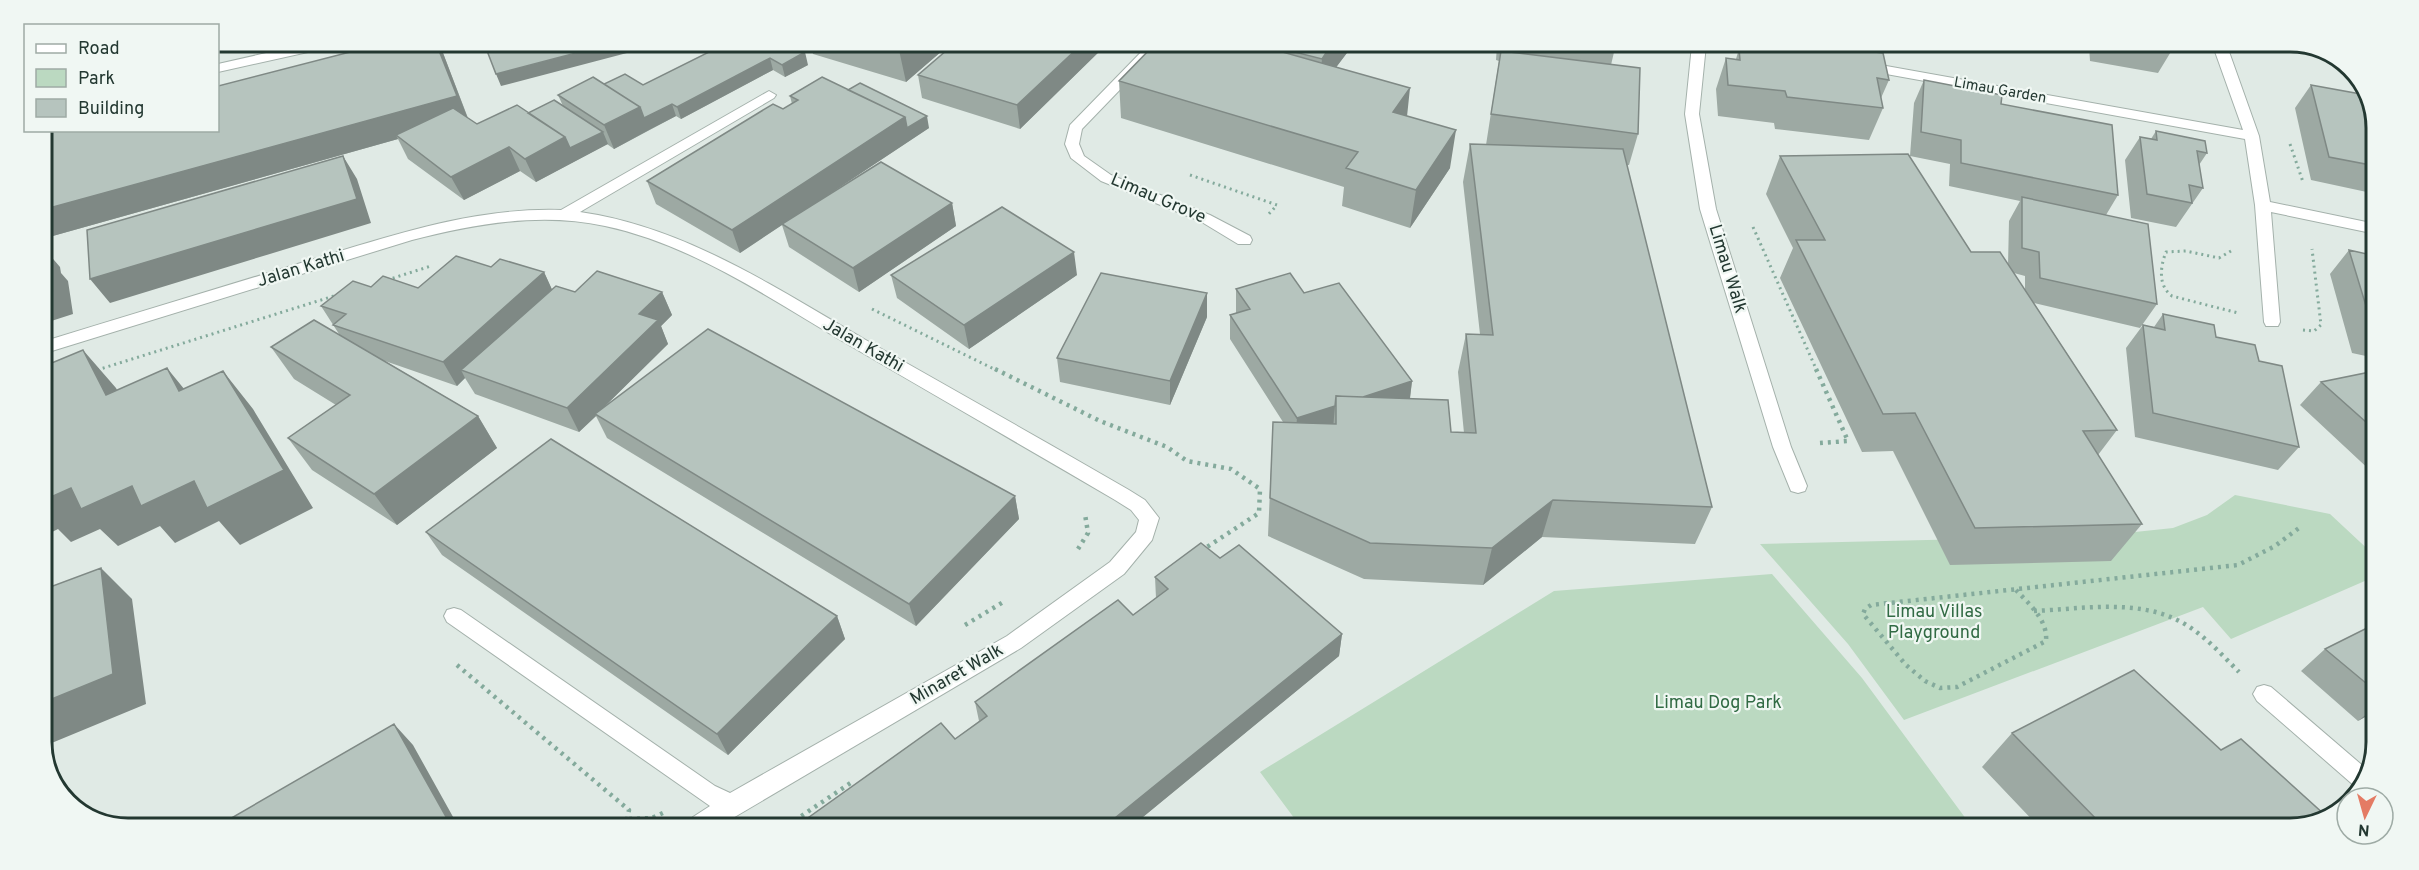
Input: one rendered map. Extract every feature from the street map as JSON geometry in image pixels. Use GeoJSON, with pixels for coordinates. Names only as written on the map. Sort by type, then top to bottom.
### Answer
{"type":"FeatureCollection","features":[{"type":"Feature","properties":{"kind":"street"},"geometry":{"type":"LineString","coordinates":[[219,68],[290,52]]}},
{"type":"Feature","properties":{"kind":"street","name":"Limau Grove"},"geometry":{"type":"LineString","coordinates":[[1149,52],[1075,129],[1072,144],[1078,158],[1106,178],[1205,218],[1244,240]]}},
{"type":"Feature","properties":{"kind":"street","name":"Limau Walk"},"geometry":{"type":"LineString","coordinates":[[1698,52],[1692,114],[1707,209],[1782,447],[1798,486]]}},
{"type":"Feature","properties":{"kind":"street"},"geometry":{"type":"LineString","coordinates":[[1785,52],[1795,54]]}},
{"type":"Feature","properties":{"kind":"street"},"geometry":{"type":"LineString","coordinates":[[2222,52],[2252,136],[2263,205],[2272,322]]}},
{"type":"Feature","properties":{"kind":"street","name":"Limau Garden"},"geometry":{"type":"LineString","coordinates":[[1853,64],[2252,136]]}},
{"type":"Feature","properties":{"kind":"street","name":"Jalan Kathi"},"geometry":{"type":"LineString","coordinates":[[564,215],[769,95]]}},
{"type":"Feature","properties":{"kind":"street"},"geometry":{"type":"LineString","coordinates":[[2263,205],[2366,227]]}},
{"type":"Feature","properties":{"kind":"street","name":"Jalan Kathi"},"geometry":{"type":"LineString","coordinates":[[52,345],[418,233],[482,220],[517,216],[564,215],[623,225],[721,264],[1122,495],[1146,513]]}},
{"type":"Feature","properties":{"kind":"street","name":"Minaret Walk"},"geometry":{"type":"LineString","coordinates":[[712,818],[1014,642],[1117,568],[1145,535],[1149,518],[1146,513]]}},
{"type":"Feature","properties":{"kind":"street"},"geometry":{"type":"LineString","coordinates":[[454,616],[707,793],[732,805]]}},
{"type":"Feature","properties":{"kind":"street"},"geometry":{"type":"LineString","coordinates":[[2264,694],[2358,775]]}},
{"type":"Feature","properties":{"kind":"path"},"geometry":{"type":"LineString","coordinates":[[1186,173],[1276,205],[1244,240]]}},
{"type":"Feature","properties":{"kind":"path"},"geometry":{"type":"LineString","coordinates":[[2233,249],[2229,254],[2219,258],[2186,251],[2166,252],[2161,260],[2163,286],[2170,295],[2300,330],[2314,331],[2321,325],[2308,214]]}},
{"type":"Feature","properties":{"kind":"path"},"geometry":{"type":"LineString","coordinates":[[1750,217],[1782,299],[1819,372],[1848,441],[1782,447]]}},
{"type":"Feature","properties":{"kind":"path"},"geometry":{"type":"LineString","coordinates":[[384,281],[441,263]]}},
{"type":"Feature","properties":{"kind":"path"},"geometry":{"type":"LineString","coordinates":[[88,373],[339,295]]}},
{"type":"Feature","properties":{"kind":"path"},"geometry":{"type":"LineString","coordinates":[[867,307],[1100,421],[1167,447],[1187,461],[1231,469],[1260,489],[1259,513]]}},
{"type":"Feature","properties":{"kind":"path"},"geometry":{"type":"LineString","coordinates":[[1077,551],[1088,533],[1084,511]]}},
{"type":"Feature","properties":{"kind":"path"},"geometry":{"type":"LineString","coordinates":[[2016,590],[2044,626],[2046,642],[1957,687],[1947,689],[1925,681],[1879,635],[1863,614],[1865,609],[1871,605],[2238,565],[2275,546],[2298,528]]}},
{"type":"Feature","properties":{"kind":"path"},"geometry":{"type":"LineString","coordinates":[[960,629],[1011,597]]}},
{"type":"Feature","properties":{"kind":"path"},"geometry":{"type":"LineString","coordinates":[[2033,611],[2134,608],[2165,613],[2187,626],[2264,694]]}},
{"type":"Feature","properties":{"kind":"path"},"geometry":{"type":"LineString","coordinates":[[455,664],[628,810],[629,818]]}},
{"type":"Feature","properties":{"kind":"green space","name":"Limau Villas Playground"},"geometry":{"type":"Polygon","coordinates":[[[2235,495],[2330,514],[2366,548],[2366,580],[2231,639],[2203,607],[1904,720],[1848,644],[1760,544],[2097,536],[2173,528],[2207,515],[2235,495]]]}},
{"type":"Feature","properties":{"kind":"green space","name":"Limau Dog Park"},"geometry":{"type":"Polygon","coordinates":[[[1772,574],[1862,678],[1965,818],[1294,818],[1260,772],[1554,591],[1772,574]]]}},
{"type":"Feature","properties":{"kind":"building"},"geometry":{"type":"Polygon","coordinates":[[[350,52],[440,52],[457,96],[52,207],[52,132],[219,132],[219,86],[350,52]]]}},
{"type":"Feature","properties":{"kind":"building"},"geometry":{"type":"Polygon","coordinates":[[[487,52],[580,52],[496,74],[487,52]]]}},
{"type":"Feature","properties":{"kind":"building"},"geometry":{"type":"Polygon","coordinates":[[[709,52],[805,52],[782,65],[770,58],[677,107],[672,104],[644,118],[640,107],[604,84],[625,74],[643,85],[709,52]]]}},
{"type":"Feature","properties":{"kind":"building"},"geometry":{"type":"Polygon","coordinates":[[[945,52],[1073,52],[1017,105],[918,75],[945,52]]]}},
{"type":"Feature","properties":{"kind":"building"},"geometry":{"type":"Polygon","coordinates":[[[1147,52],[1282,52],[1410,88],[1393,112],[1456,130],[1416,190],[1346,168],[1358,152],[1119,81],[1147,52]]]}},
{"type":"Feature","properties":{"kind":"building"},"geometry":{"type":"Polygon","coordinates":[[[1294,52],[1327,52],[1322,59],[1294,52]]]}},
{"type":"Feature","properties":{"kind":"building"},"geometry":{"type":"Polygon","coordinates":[[[1501,52],[1640,68],[1638,134],[1491,114],[1501,52]]]}},
{"type":"Feature","properties":{"kind":"building"},"geometry":{"type":"Polygon","coordinates":[[[1739,52],[1883,53],[1889,80],[1877,78],[1883,108],[1787,97],[1785,91],[1728,85],[1726,58],[1740,60],[1739,52]]]}},
{"type":"Feature","properties":{"kind":"building"},"geometry":{"type":"Polygon","coordinates":[[[593,77],[640,107],[604,125],[558,95],[593,77]]]}},
{"type":"Feature","properties":{"kind":"building"},"geometry":{"type":"Polygon","coordinates":[[[822,77],[905,117],[732,230],[647,181],[773,104],[783,109],[798,100],[790,96],[822,77]]]}},
{"type":"Feature","properties":{"kind":"building"},"geometry":{"type":"Polygon","coordinates":[[[1924,80],[2002,95],[2001,104],[2112,125],[2118,195],[1961,163],[1961,140],[1921,132],[1924,80]]]}},
{"type":"Feature","properties":{"kind":"building"},"geometry":{"type":"Polygon","coordinates":[[[860,83],[927,116],[907,128],[905,117],[848,90],[860,83]]]}},
{"type":"Feature","properties":{"kind":"building"},"geometry":{"type":"Polygon","coordinates":[[[2311,85],[2357,93],[2365,114],[2366,164],[2329,157],[2311,85]]]}},
{"type":"Feature","properties":{"kind":"building"},"geometry":{"type":"Polygon","coordinates":[[[554,100],[603,132],[570,148],[565,137],[528,113],[554,100]]]}},
{"type":"Feature","properties":{"kind":"building"},"geometry":{"type":"Polygon","coordinates":[[[517,105],[565,137],[525,159],[509,147],[451,177],[396,135],[453,108],[477,124],[517,105]]]}},
{"type":"Feature","properties":{"kind":"building"},"geometry":{"type":"Polygon","coordinates":[[[2156,131],[2205,141],[2207,153],[2197,151],[2203,188],[2189,185],[2192,203],[2147,194],[2140,137],[2157,140],[2156,131]]]}},
{"type":"Feature","properties":{"kind":"building"},"geometry":{"type":"Polygon","coordinates":[[[1470,144],[1623,149],[1712,507],[1553,500],[1492,548],[1370,543],[1270,498],[1273,422],[1336,424],[1336,396],[1448,400],[1451,432],[1476,433],[1466,334],[1493,335],[1470,144]]]}},
{"type":"Feature","properties":{"kind":"building"},"geometry":{"type":"Polygon","coordinates":[[[1908,154],[1971,252],[2000,252],[2117,430],[2083,431],[2142,524],[1975,528],[1915,413],[1883,414],[1796,240],[1825,240],[1780,156],[1908,154]]]}},
{"type":"Feature","properties":{"kind":"building"},"geometry":{"type":"Polygon","coordinates":[[[343,156],[357,199],[90,279],[87,230],[343,156]]]}},
{"type":"Feature","properties":{"kind":"building"},"geometry":{"type":"Polygon","coordinates":[[[881,162],[952,203],[853,268],[782,224],[881,162]]]}},
{"type":"Feature","properties":{"kind":"building"},"geometry":{"type":"Polygon","coordinates":[[[2022,197],[2148,224],[2157,304],[2040,278],[2039,252],[2022,248],[2022,197]]]}},
{"type":"Feature","properties":{"kind":"building"},"geometry":{"type":"Polygon","coordinates":[[[1002,207],[1074,252],[964,325],[891,275],[1002,207]]]}},
{"type":"Feature","properties":{"kind":"building"},"geometry":{"type":"Polygon","coordinates":[[[2349,250],[2366,254],[2366,306],[2349,250]]]}},
{"type":"Feature","properties":{"kind":"building"},"geometry":{"type":"Polygon","coordinates":[[[456,256],[491,267],[500,259],[544,272],[443,362],[333,325],[346,314],[321,306],[353,281],[371,287],[383,276],[418,288],[456,256]]]}},
{"type":"Feature","properties":{"kind":"building"},"geometry":{"type":"Polygon","coordinates":[[[597,271],[662,292],[639,314],[658,320],[567,408],[461,370],[556,286],[575,292],[597,271]]]}},
{"type":"Feature","properties":{"kind":"building"},"geometry":{"type":"Polygon","coordinates":[[[1101,273],[1207,293],[1170,381],[1057,358],[1101,273]]]}},
{"type":"Feature","properties":{"kind":"building"},"geometry":{"type":"Polygon","coordinates":[[[1290,273],[1304,293],[1339,283],[1412,381],[1363,397],[1336,396],[1335,406],[1297,418],[1230,315],[1250,309],[1236,289],[1290,273]]]}},
{"type":"Feature","properties":{"kind":"building"},"geometry":{"type":"Polygon","coordinates":[[[2163,314],[2214,325],[2216,337],[2255,345],[2259,361],[2282,366],[2299,447],[2153,413],[2143,325],[2165,330],[2163,314]]]}},
{"type":"Feature","properties":{"kind":"building"},"geometry":{"type":"Polygon","coordinates":[[[314,320],[478,416],[374,494],[288,438],[350,395],[271,347],[314,320]]]}},
{"type":"Feature","properties":{"kind":"building"},"geometry":{"type":"Polygon","coordinates":[[[708,329],[1015,496],[909,604],[595,414],[708,329]]]}},
{"type":"Feature","properties":{"kind":"building"},"geometry":{"type":"Polygon","coordinates":[[[83,350],[106,395],[167,368],[179,391],[223,371],[284,470],[207,508],[194,481],[141,506],[132,486],[81,509],[71,488],[53,496],[52,363],[83,350]]]}},
{"type":"Feature","properties":{"kind":"building"},"geometry":{"type":"Polygon","coordinates":[[[2366,373],[2366,422],[2321,382],[2366,373]]]}},
{"type":"Feature","properties":{"kind":"building"},"geometry":{"type":"Polygon","coordinates":[[[551,439],[837,616],[717,734],[426,532],[551,439]]]}},
{"type":"Feature","properties":{"kind":"building"},"geometry":{"type":"Polygon","coordinates":[[[1201,543],[1220,558],[1239,545],[1342,634],[1115,818],[808,818],[941,723],[955,739],[987,716],[975,702],[1118,600],[1133,615],[1168,589],[1155,577],[1201,543]]]}},
{"type":"Feature","properties":{"kind":"building"},"geometry":{"type":"Polygon","coordinates":[[[101,568],[113,674],[53,699],[53,586],[101,568]]]}},
{"type":"Feature","properties":{"kind":"building"},"geometry":{"type":"Polygon","coordinates":[[[2366,628],[2366,683],[2325,649],[2366,628]]]}},
{"type":"Feature","properties":{"kind":"building"},"geometry":{"type":"Polygon","coordinates":[[[2134,670],[2221,750],[2241,739],[2321,811],[2290,818],[2095,818],[2012,733],[2134,670]]]}},
{"type":"Feature","properties":{"kind":"building"},"geometry":{"type":"Polygon","coordinates":[[[394,724],[447,818],[231,818],[394,724]]]}}]}
